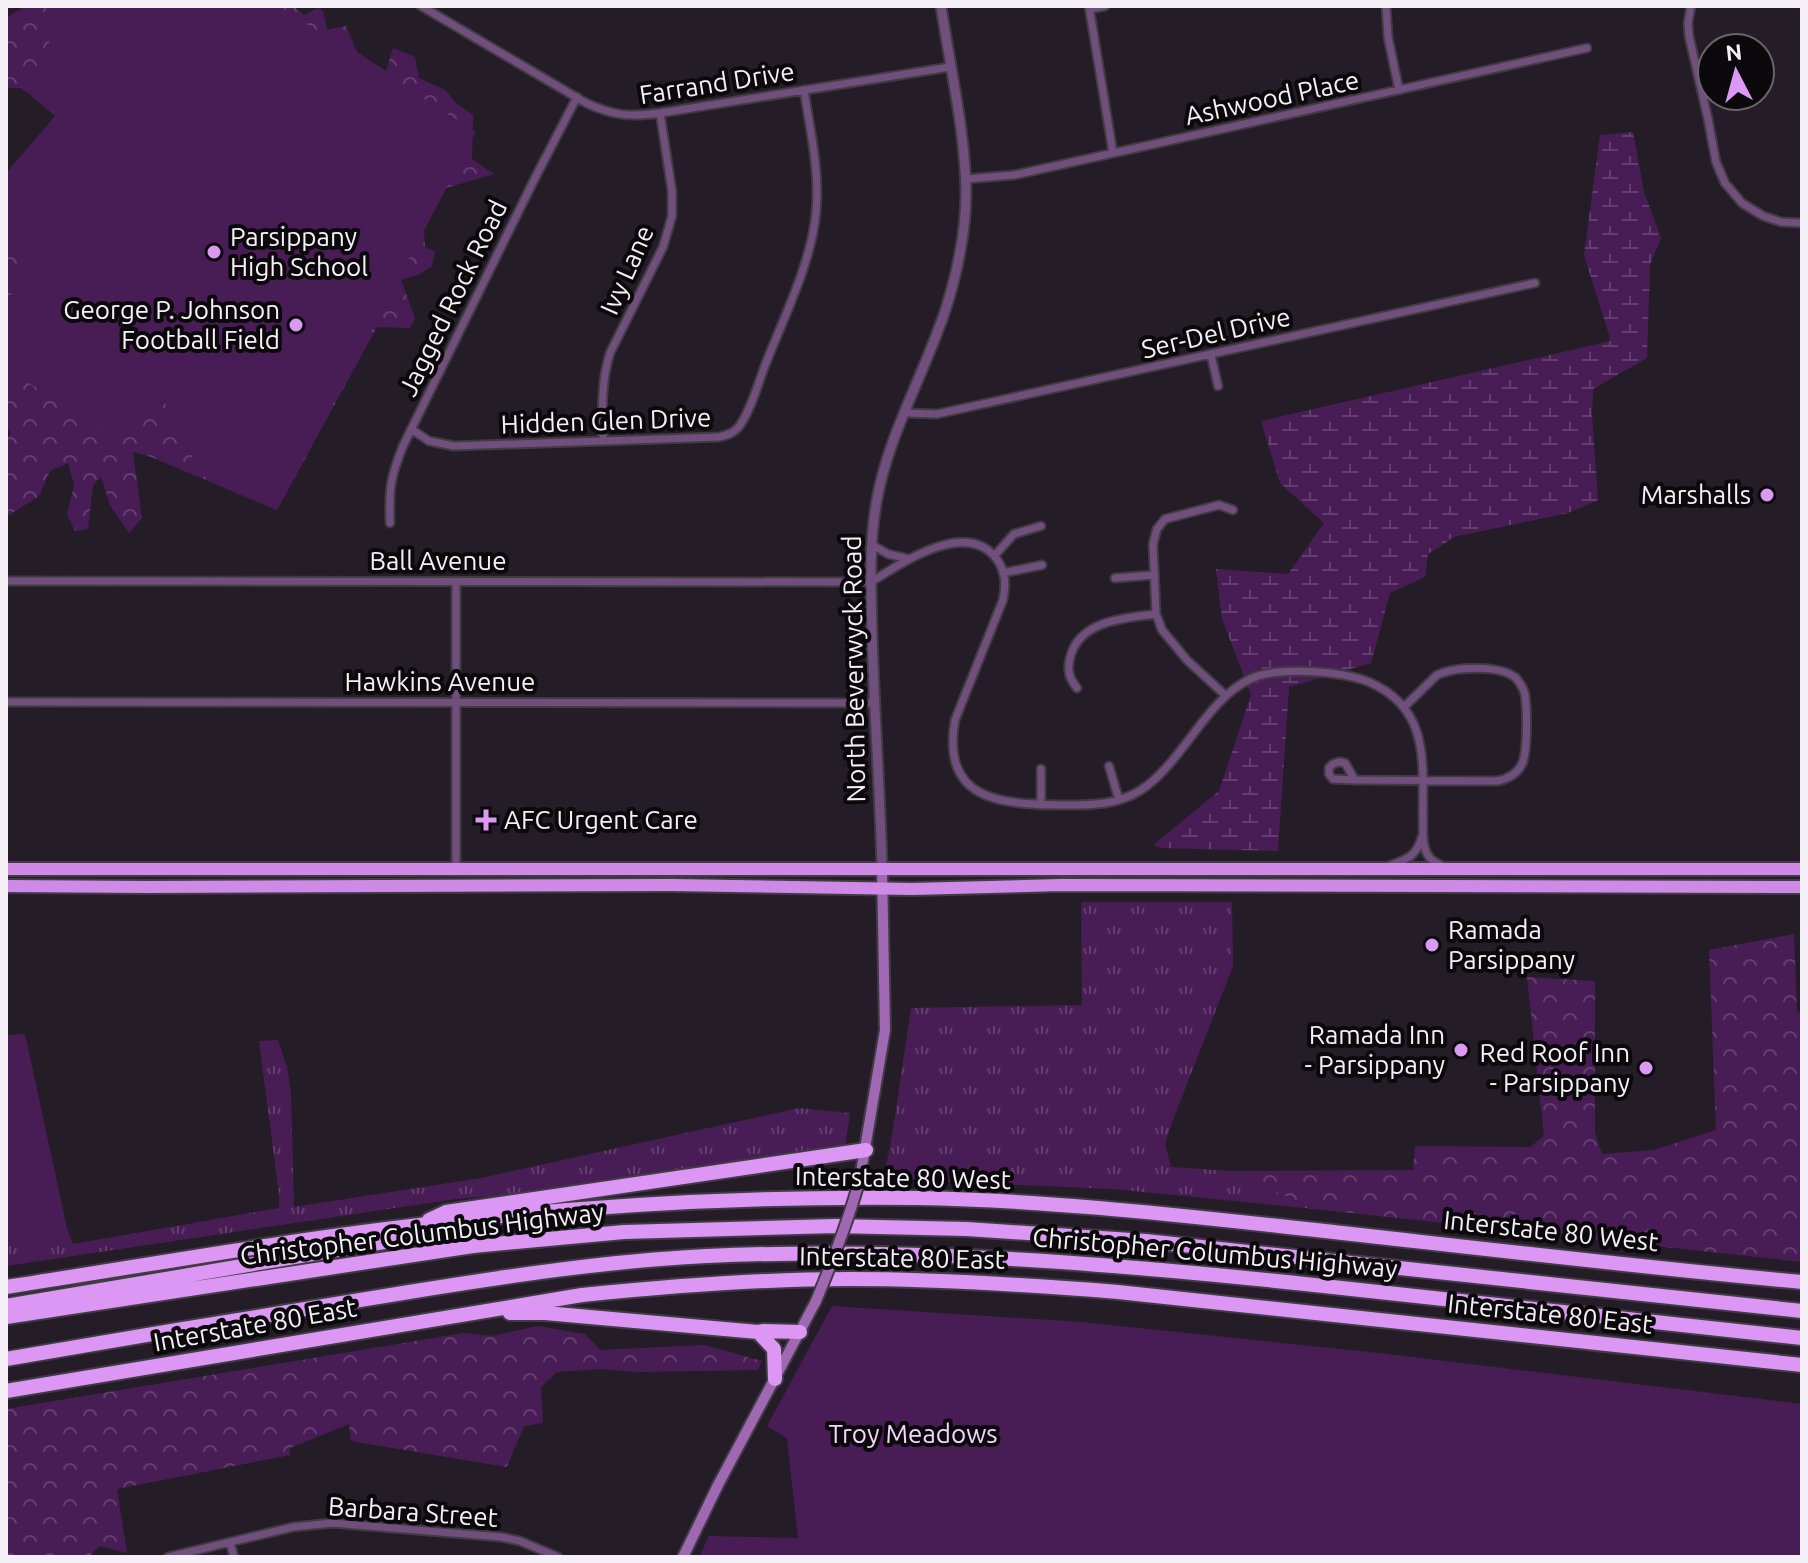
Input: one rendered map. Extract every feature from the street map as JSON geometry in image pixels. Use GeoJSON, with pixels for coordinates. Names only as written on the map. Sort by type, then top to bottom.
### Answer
{"type":"FeatureCollection","features":[{"type":"Feature","properties":{"kind":"highway"},"geometry":{"type":"LineString","coordinates":[[6,869],[1802,869]]}},
{"type":"Feature","properties":{"kind":"highway"},"geometry":{"type":"LineString","coordinates":[[6,886],[671,885],[882,889],[1061,885],[1802,887]]}},
{"type":"Feature","properties":{"kind":"highway"},"geometry":{"type":"LineString","coordinates":[[418,1225],[446,1212],[866,1150]]}},
{"type":"Feature","properties":{"kind":"highway","name":"Interstate 80 West"},"geometry":{"type":"LineString","coordinates":[[6,1287],[418,1225],[616,1206],[918,1198],[1075,1207],[1217,1220],[1802,1282]]}},
{"type":"Feature","properties":{"kind":"highway"},"geometry":{"type":"LineString","coordinates":[[6,1306],[434,1234],[621,1213],[789,1200]]}},
{"type":"Feature","properties":{"kind":"highway","name":"Christopher Columbus Highway"},"geometry":{"type":"LineString","coordinates":[[6,1317],[473,1246],[624,1232],[835,1226],[1040,1232],[1146,1241],[1802,1311]]}},
{"type":"Feature","properties":{"kind":"highway","name":"Christopher Columbus Highway"},"geometry":{"type":"LineString","coordinates":[[6,1359],[265,1314],[567,1268],[662,1259],[788,1254],[944,1256],[1099,1264],[1802,1338]]}},
{"type":"Feature","properties":{"kind":"highway","name":"Interstate 80 East"},"geometry":{"type":"LineString","coordinates":[[6,1391],[582,1295],[791,1280],[870,1279],[1050,1286],[1802,1365]]}},
{"type":"Feature","properties":{"kind":"highway"},"geometry":{"type":"LineString","coordinates":[[466,1314],[545,1313],[758,1332],[800,1332]]}},
{"type":"Feature","properties":{"kind":"highway"},"geometry":{"type":"LineString","coordinates":[[758,1332],[774,1349],[775,1379]]}},
{"type":"Feature","properties":{"kind":"main road"},"geometry":{"type":"LineString","coordinates":[[683,1557],[816,1301],[849,1218],[866,1150],[885,1017],[882,868]]}},
{"type":"Feature","properties":{"kind":"street","name":"Farrand Drive"},"geometry":{"type":"LineString","coordinates":[[421,6],[577,97],[615,114],[639,116],[950,67]]}},
{"type":"Feature","properties":{"kind":"street","name":"North Beverwyck Road"},"geometry":{"type":"LineString","coordinates":[[882,868],[871,582],[876,501],[883,473],[946,308],[955,278],[965,219],[963,154],[941,6]]}},
{"type":"Feature","properties":{"kind":"street"},"geometry":{"type":"LineString","coordinates":[[1105,6],[1090,8],[1113,153]]}},
{"type":"Feature","properties":{"kind":"street"},"geometry":{"type":"LineString","coordinates":[[1386,6],[1388,37],[1399,90]]}},
{"type":"Feature","properties":{"kind":"street"},"geometry":{"type":"LineString","coordinates":[[1691,6],[1689,36],[1719,171],[1734,194],[1752,211],[1775,221],[1802,223]]}},
{"type":"Feature","properties":{"kind":"street","name":"Ashwood Place"},"geometry":{"type":"LineString","coordinates":[[965,179],[1014,175],[1587,48]]}},
{"type":"Feature","properties":{"kind":"street","name":"Hidden Glen Drive"},"geometry":{"type":"LineString","coordinates":[[411,429],[429,441],[454,446],[719,437],[731,434],[740,425],[814,233],[817,193],[804,90]]}},
{"type":"Feature","properties":{"kind":"street","name":"Jagged Rock Road"},"geometry":{"type":"LineString","coordinates":[[390,523],[391,474],[527,192],[577,97]]}},
{"type":"Feature","properties":{"kind":"street","name":"Ivy Lane"},"geometry":{"type":"LineString","coordinates":[[603,441],[602,408],[610,353],[663,247],[672,216],[672,191],[660,113]]}},
{"type":"Feature","properties":{"kind":"street","name":"Ser-Del Drive"},"geometry":{"type":"LineString","coordinates":[[905,413],[937,414],[1535,283]]}},
{"type":"Feature","properties":{"kind":"street"},"geometry":{"type":"LineString","coordinates":[[1211,355],[1218,386]]}},
{"type":"Feature","properties":{"kind":"street"},"geometry":{"type":"LineString","coordinates":[[1226,696],[1187,660],[1162,630],[1156,614],[1153,544],[1157,529],[1165,519],[1219,505],[1233,510]]}},
{"type":"Feature","properties":{"kind":"street"},"geometry":{"type":"LineString","coordinates":[[994,556],[1014,534],[1041,526]]}},
{"type":"Feature","properties":{"kind":"street"},"geometry":{"type":"LineString","coordinates":[[871,582],[909,559],[934,548],[958,543],[982,547],[994,556],[1003,573],[1003,600],[955,720],[953,733],[955,757],[965,780],[983,795],[1011,803],[1041,805],[1082,805],[1119,800],[1133,795],[1158,777],[1226,696],[1238,686],[1273,671],[1338,675],[1368,682],[1386,692],[1404,707],[1415,724],[1421,745],[1423,835],[1427,853],[1430,859],[1449,869]]}},
{"type":"Feature","properties":{"kind":"street"},"geometry":{"type":"LineString","coordinates":[[872,545],[888,554],[909,559]]}},
{"type":"Feature","properties":{"kind":"street"},"geometry":{"type":"LineString","coordinates":[[1003,573],[1042,565]]}},
{"type":"Feature","properties":{"kind":"street"},"geometry":{"type":"LineString","coordinates":[[1115,578],[1154,575]]}},
{"type":"Feature","properties":{"kind":"street","name":"Ball Avenue"},"geometry":{"type":"LineString","coordinates":[[6,581],[871,582]]}},
{"type":"Feature","properties":{"kind":"street"},"geometry":{"type":"LineString","coordinates":[[456,581],[456,868]]}},
{"type":"Feature","properties":{"kind":"street"},"geometry":{"type":"LineString","coordinates":[[1077,688],[1068,672],[1071,654],[1091,629],[1113,620],[1156,614]]}},
{"type":"Feature","properties":{"kind":"street"},"geometry":{"type":"LineString","coordinates":[[1355,780],[1497,781],[1514,774],[1522,765],[1526,746],[1525,693],[1519,682],[1504,671],[1448,671],[1437,675],[1404,707]]}},
{"type":"Feature","properties":{"kind":"street","name":"Hawkins Avenue"},"geometry":{"type":"LineString","coordinates":[[6,702],[874,703]]}},
{"type":"Feature","properties":{"kind":"street"},"geometry":{"type":"LineString","coordinates":[[1109,766],[1119,800]]}},
{"type":"Feature","properties":{"kind":"street"},"geometry":{"type":"LineString","coordinates":[[1041,769],[1041,805]]}},
{"type":"Feature","properties":{"kind":"street"},"geometry":{"type":"LineString","coordinates":[[1383,868],[1411,857],[1419,848],[1423,835]]}},
{"type":"Feature","properties":{"kind":"street","name":"Barbara Street"},"geometry":{"type":"LineString","coordinates":[[168,1557],[293,1527],[332,1523],[501,1537],[520,1541],[558,1557]]}},
{"type":"Feature","properties":{"kind":"street"},"geometry":{"type":"LineString","coordinates":[[230,1542],[234,1557]]}},
{"type":"Feature","properties":{"kind":"green space"},"geometry":{"type":"Polygon","coordinates":[[[26,6],[49,6],[49,62],[29,94],[21,88],[6,88],[6,18],[26,6]]]}},
{"type":"Feature","properties":{"kind":"green space","name":"Parsippany High School"},"geometry":{"type":"Polygon","coordinates":[[[49,6],[278,6],[476,132],[277,510],[192,471],[192,455],[158,388],[113,430],[6,370],[6,302],[32,265],[6,244],[6,173],[55,116],[29,94],[49,62],[49,6]]]}},
{"type":"Feature","properties":{"kind":"green space"},"geometry":{"type":"Polygon","coordinates":[[[254,6],[293,6],[304,15],[318,8],[323,11],[327,30],[346,26],[357,52],[386,71],[393,48],[415,57],[419,78],[445,90],[457,104],[473,115],[472,159],[494,174],[446,188],[423,219],[425,247],[435,251],[432,266],[401,280],[415,318],[410,328],[377,327],[277,510],[133,452],[142,518],[129,533],[110,505],[101,477],[93,485],[88,529],[75,531],[67,515],[74,485],[68,463],[50,471],[39,496],[6,517],[6,438],[11,434],[6,425],[6,370],[113,430],[158,388],[192,455],[254,6]]]}},
{"type":"Feature","properties":{"kind":"green space"},"geometry":{"type":"Polygon","coordinates":[[[1633,132],[1644,192],[1661,238],[1650,265],[1647,358],[1593,389],[1598,500],[1568,513],[1454,537],[1428,554],[1425,577],[1390,593],[1371,663],[1289,687],[1278,851],[1161,848],[1153,845],[1219,791],[1251,695],[1222,619],[1216,569],[1288,574],[1324,523],[1280,483],[1261,421],[1611,341],[1584,255],[1600,135],[1633,132]]]}},
{"type":"Feature","properties":{"kind":"green space"},"geometry":{"type":"Polygon","coordinates":[[[6,244],[32,265],[6,302],[6,244]]]}},
{"type":"Feature","properties":{"kind":"green space"},"geometry":{"type":"Polygon","coordinates":[[[1081,902],[1232,902],[1233,966],[1165,1144],[1171,1167],[1230,1171],[1314,1209],[1113,1189],[883,1179],[911,1008],[1082,1005],[1081,902]]]}},
{"type":"Feature","properties":{"kind":"green space"},"geometry":{"type":"Polygon","coordinates":[[[1794,934],[1797,1012],[1802,1014],[1802,1262],[1314,1209],[1230,1171],[1413,1170],[1415,1146],[1530,1147],[1544,1136],[1527,977],[1595,981],[1595,1132],[1602,1154],[1654,1150],[1716,1130],[1709,950],[1794,934]]]}},
{"type":"Feature","properties":{"kind":"green space"},"geometry":{"type":"Polygon","coordinates":[[[25,1034],[67,1228],[6,1241],[6,1035],[25,1034]]]}},
{"type":"Feature","properties":{"kind":"green space"},"geometry":{"type":"Polygon","coordinates":[[[278,1040],[291,1093],[294,1207],[481,1178],[799,1108],[850,1113],[845,1147],[573,1189],[456,1199],[6,1266],[6,1241],[67,1228],[73,1244],[279,1208],[259,1041],[278,1040]]]}},
{"type":"Feature","properties":{"kind":"green space","name":"Troy Meadows"},"geometry":{"type":"Polygon","coordinates":[[[832,1306],[1081,1322],[1379,1353],[1802,1404],[1802,1557],[699,1557],[709,1536],[798,1538],[787,1438],[767,1426],[832,1306]]]}},
{"type":"Feature","properties":{"kind":"green space"},"geometry":{"type":"Polygon","coordinates":[[[538,1326],[585,1334],[600,1350],[704,1345],[762,1361],[758,1370],[639,1372],[600,1369],[557,1372],[541,1387],[543,1423],[524,1426],[507,1467],[351,1441],[349,1424],[290,1448],[290,1455],[117,1489],[127,1553],[100,1546],[88,1557],[6,1557],[6,1409],[464,1333],[492,1336],[538,1326]]]}},
{"type":"Feature","properties":{"kind":"place","name":"Parsippany High School"},"geometry":{"type":"Point","coordinates":[214,252]}},
{"type":"Feature","properties":{"kind":"place","name":"George P. Johnson Football Field"},"geometry":{"type":"Point","coordinates":[296,325]}},
{"type":"Feature","properties":{"kind":"place","name":"Marshalls"},"geometry":{"type":"Point","coordinates":[1767,495]}},
{"type":"Feature","properties":{"kind":"place","name":"AFC Urgent Care"},"geometry":{"type":"Point","coordinates":[486,820]}},
{"type":"Feature","properties":{"kind":"place","name":"Ramada Parsippany"},"geometry":{"type":"Point","coordinates":[1432,945]}},
{"type":"Feature","properties":{"kind":"place","name":"Ramada Inn - Parsippany"},"geometry":{"type":"Point","coordinates":[1461,1050]}},
{"type":"Feature","properties":{"kind":"place","name":"Red Roof Inn - Parsippany"},"geometry":{"type":"Point","coordinates":[1646,1068]}}]}
